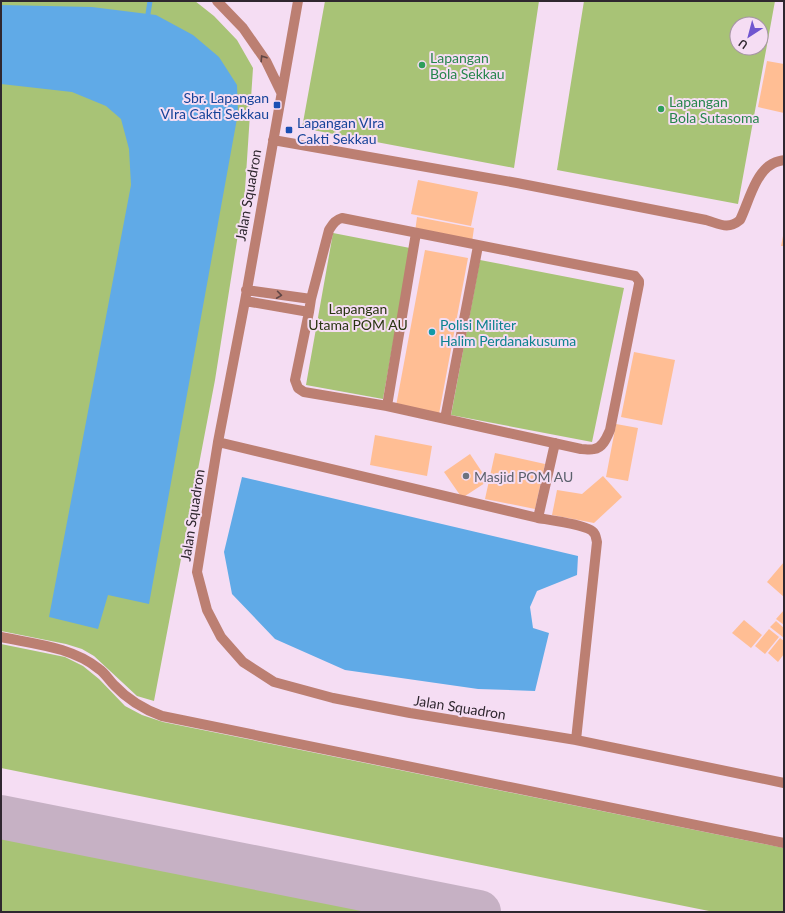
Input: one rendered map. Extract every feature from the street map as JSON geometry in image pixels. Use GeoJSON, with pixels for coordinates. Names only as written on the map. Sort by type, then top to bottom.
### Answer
{"type":"FeatureCollection","features":[{"type":"Feature","properties":{"kind":"lane"},"geometry":{"type":"LineString","coordinates":[[217,1],[243,28],[266,61],[281,92]]}},
{"type":"Feature","properties":{"kind":"lane","name":"Jalan Squadron"},"geometry":{"type":"LineString","coordinates":[[298,1],[272,140],[245,301],[218,442],[197,572],[207,610],[221,637],[243,662],[274,682],[333,698],[418,714],[576,740],[784,782]]}},
{"type":"Feature","properties":{"kind":"lane"},"geometry":{"type":"LineString","coordinates":[[272,140],[517,183],[731,226],[740,220],[763,172],[771,164],[784,160]]}},
{"type":"Feature","properties":{"kind":"lane"},"geometry":{"type":"LineString","coordinates":[[342,218],[416,233],[632,275],[639,280],[610,430],[606,440],[601,446],[594,450],[581,449],[387,406],[304,392],[298,388],[295,380],[311,299],[329,230],[333,224],[342,218]]}},
{"type":"Feature","properties":{"kind":"lane"},"geometry":{"type":"LineString","coordinates":[[387,406],[416,233]]}},
{"type":"Feature","properties":{"kind":"lane"},"geometry":{"type":"LineString","coordinates":[[445,419],[478,246]]}},
{"type":"Feature","properties":{"kind":"lane"},"geometry":{"type":"LineString","coordinates":[[246,290],[311,299]]}},
{"type":"Feature","properties":{"kind":"lane"},"geometry":{"type":"LineString","coordinates":[[245,301],[309,312]]}},
{"type":"Feature","properties":{"kind":"lane"},"geometry":{"type":"LineString","coordinates":[[218,442],[538,518],[584,527],[594,532],[597,542],[576,740]]}},
{"type":"Feature","properties":{"kind":"lane"},"geometry":{"type":"LineString","coordinates":[[538,518],[555,443]]}},
{"type":"Feature","properties":{"kind":"lane"},"geometry":{"type":"LineString","coordinates":[[1,637],[62,650],[82,658],[100,669],[114,686],[134,703],[162,716],[784,843]]}},
{"type":"Feature","properties":{"kind":"green space"},"geometry":{"type":"Polygon","coordinates":[[[1,1],[195,1],[214,16],[237,40],[253,68],[245,190],[215,380],[154,701],[137,696],[94,656],[82,649],[66,644],[1,631],[1,1]]]}},
{"type":"Feature","properties":{"kind":"green space","name":"Lapangan Bola Sekkau"},"geometry":{"type":"Polygon","coordinates":[[[325,1],[539,1],[514,168],[302,128],[325,1]]]}},
{"type":"Feature","properties":{"kind":"green space","name":"Lapangan Bola Sutasoma"},"geometry":{"type":"Polygon","coordinates":[[[584,1],[775,1],[769,34],[769,16],[729,16],[729,56],[765,56],[738,204],[557,170],[584,1]]]}},
{"type":"Feature","properties":{"kind":"green space","name":"Lapangan Utama POM AU"},"geometry":{"type":"Polygon","coordinates":[[[333,233],[410,248],[383,399],[306,385],[333,233]]]}},
{"type":"Feature","properties":{"kind":"green space"},"geometry":{"type":"Polygon","coordinates":[[[480,260],[624,288],[592,442],[451,415],[480,260]]]}},
{"type":"Feature","properties":{"kind":"green space"},"geometry":{"type":"Polygon","coordinates":[[[1,644],[65,657],[83,666],[99,679],[125,706],[142,715],[163,722],[784,848],[784,912],[714,912],[1,768],[1,644]]]}},
{"type":"Feature","properties":{"kind":"green space"},"geometry":{"type":"Polygon","coordinates":[[[1,818],[221,860],[476,912],[1,912],[1,818]]]}},
{"type":"Feature","properties":{"kind":"water"},"geometry":{"type":"Polygon","coordinates":[[[1,5],[92,7],[156,15],[193,35],[219,57],[237,85],[238,113],[149,604],[108,595],[98,629],[49,617],[131,185],[129,149],[121,119],[106,106],[72,92],[1,84],[1,5]]]}},
{"type":"Feature","properties":{"kind":"water"},"geometry":{"type":"Polygon","coordinates":[[[242,477],[578,556],[577,575],[537,591],[530,607],[533,628],[549,633],[535,691],[478,689],[345,670],[275,639],[232,594],[224,552],[242,477]]]}},
{"type":"Feature","properties":{"kind":"building"},"geometry":{"type":"Polygon","coordinates":[[[767,61],[784,64],[784,113],[758,107],[767,61]]]}},
{"type":"Feature","properties":{"kind":"building"},"geometry":{"type":"Polygon","coordinates":[[[418,180],[478,192],[471,226],[411,214],[418,180]]]}},
{"type":"Feature","properties":{"kind":"building"},"geometry":{"type":"Polygon","coordinates":[[[417,217],[474,228],[472,242],[415,232],[417,217]]]}},
{"type":"Feature","properties":{"kind":"building"},"geometry":{"type":"Polygon","coordinates":[[[783,236],[784,246],[781,246],[783,236]]]}},
{"type":"Feature","properties":{"kind":"building","name":"Polisi Militer Halim Perdanakusuma"},"geometry":{"type":"Polygon","coordinates":[[[425,250],[468,258],[439,414],[396,406],[425,250]]]}},
{"type":"Feature","properties":{"kind":"building"},"geometry":{"type":"Polygon","coordinates":[[[634,352],[675,360],[662,425],[621,417],[634,352]]]}},
{"type":"Feature","properties":{"kind":"building"},"geometry":{"type":"Polygon","coordinates":[[[616,424],[638,428],[628,481],[606,477],[616,424]]]}},
{"type":"Feature","properties":{"kind":"building"},"geometry":{"type":"Polygon","coordinates":[[[375,435],[432,446],[427,476],[370,465],[375,435]]]}},
{"type":"Feature","properties":{"kind":"building"},"geometry":{"type":"Polygon","coordinates":[[[495,453],[545,464],[535,509],[485,499],[495,453]]]}},
{"type":"Feature","properties":{"kind":"building","name":"Masjid POM AU"},"geometry":{"type":"Polygon","coordinates":[[[470,454],[488,481],[462,498],[444,472],[470,454]]]}},
{"type":"Feature","properties":{"kind":"building"},"geometry":{"type":"Polygon","coordinates":[[[603,476],[622,497],[594,523],[552,515],[557,490],[582,494],[603,476]]]}},
{"type":"Feature","properties":{"kind":"building"},"geometry":{"type":"Polygon","coordinates":[[[784,562],[784,597],[767,582],[784,562]]]}},
{"type":"Feature","properties":{"kind":"building"},"geometry":{"type":"Polygon","coordinates":[[[784,610],[784,625],[776,619],[784,610]]]}},
{"type":"Feature","properties":{"kind":"building"},"geometry":{"type":"Polygon","coordinates":[[[744,620],[762,635],[751,648],[732,633],[744,620]]]}},
{"type":"Feature","properties":{"kind":"building"},"geometry":{"type":"Polygon","coordinates":[[[776,621],[784,628],[784,638],[770,627],[776,621]]]}},
{"type":"Feature","properties":{"kind":"building"},"geometry":{"type":"Polygon","coordinates":[[[769,629],[779,637],[765,654],[755,646],[769,629]]]}},
{"type":"Feature","properties":{"kind":"building"},"geometry":{"type":"Polygon","coordinates":[[[780,638],[784,641],[784,654],[778,662],[768,653],[780,638]]]}},
{"type":"Feature","properties":{"kind":"waterway"},"geometry":{"type":"LineString","coordinates":[[148,14],[150,1]]}},
{"type":"Feature","properties":{"kind":"taxiway"},"geometry":{"type":"LineString","coordinates":[[1,817],[479,912]]}},
{"type":"Feature","properties":{"kind":"place","name":"Lapangan Bola Sekkau"},"geometry":{"type":"Point","coordinates":[422,65]}},
{"type":"Feature","properties":{"kind":"place","name":"Sbr. Lapangan VIra Cakti Sekkau"},"geometry":{"type":"Point","coordinates":[277,105]}},
{"type":"Feature","properties":{"kind":"place","name":"Lapangan Bola Sutasoma"},"geometry":{"type":"Point","coordinates":[661,109]}},
{"type":"Feature","properties":{"kind":"place","name":"Lapangan VIra Cakti Sekkau"},"geometry":{"type":"Point","coordinates":[289,130]}},
{"type":"Feature","properties":{"kind":"place","name":"Polisi Militer Halim Perdanakusuma"},"geometry":{"type":"Point","coordinates":[432,332]}},
{"type":"Feature","properties":{"kind":"place","name":"Masjid POM AU"},"geometry":{"type":"Point","coordinates":[466,476]}}]}
